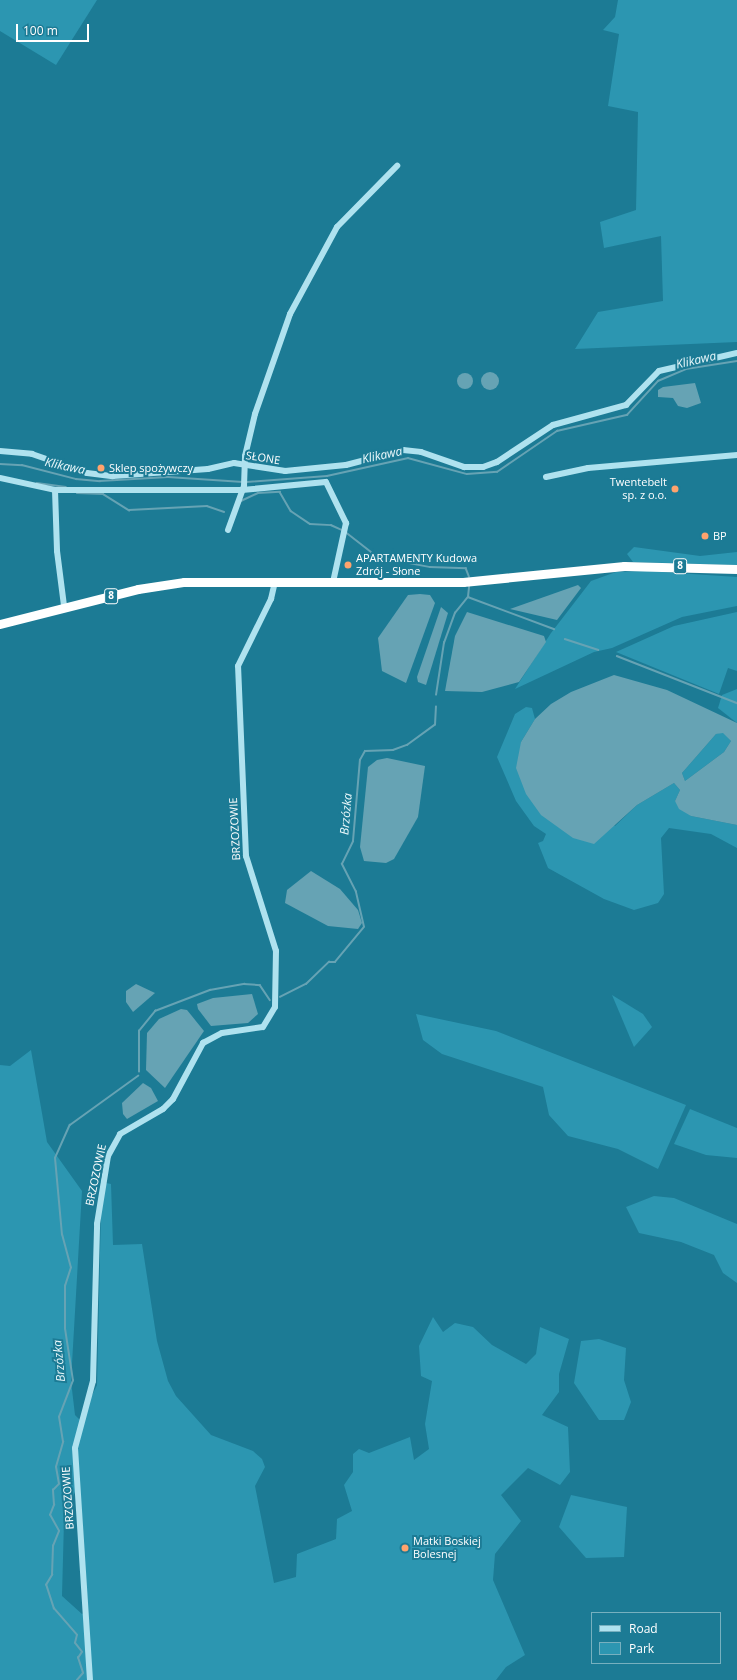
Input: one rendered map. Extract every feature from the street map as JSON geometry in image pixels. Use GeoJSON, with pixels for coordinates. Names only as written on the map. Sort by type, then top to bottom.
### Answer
{"type":"FeatureCollection","features":[{"type":"Feature","properties":{"kind":"highway","name":"8"},"geometry":{"type":"LineString","coordinates":[[0,624],[64,606],[168,584],[275,582],[468,582],[647,566],[737,569]]}},
{"type":"Feature","properties":{"kind":"street"},"geometry":{"type":"LineString","coordinates":[[228,530],[243,488],[246,475],[244,464],[260,399],[293,308],[336,227],[397,166]]}},
{"type":"Feature","properties":{"kind":"street","name":"SŁONE"},"geometry":{"type":"LineString","coordinates":[[0,451],[38,456],[87,473],[114,476],[244,464],[271,472],[336,466],[403,450],[421,452],[464,467],[488,466],[553,425],[626,405],[659,371],[737,353]]}},
{"type":"Feature","properties":{"kind":"street"},"geometry":{"type":"LineString","coordinates":[[546,477],[588,468],[737,454]]}},
{"type":"Feature","properties":{"kind":"street"},"geometry":{"type":"LineString","coordinates":[[0,478],[55,490],[243,488],[326,482],[346,523],[333,582]]}},
{"type":"Feature","properties":{"kind":"street"},"geometry":{"type":"LineString","coordinates":[[55,490],[57,551],[64,606]]}},
{"type":"Feature","properties":{"kind":"street","name":"BRZOZOWIE"},"geometry":{"type":"LineString","coordinates":[[90,1680],[75,1448],[93,1380],[97,1224],[108,1156],[120,1134],[163,1109],[173,1099],[203,1043],[222,1034],[262,1026],[275,1007],[276,952],[246,856],[238,666],[271,599],[275,582]]}},
{"type":"Feature","properties":{"kind":"green space"},"geometry":{"type":"Polygon","coordinates":[[[0,0],[97,0],[56,65],[0,31],[0,0]]]}},
{"type":"Feature","properties":{"kind":"green space"},"geometry":{"type":"Polygon","coordinates":[[[618,0],[737,0],[737,342],[575,349],[598,312],[663,301],[661,236],[604,248],[600,222],[636,210],[638,112],[608,106],[619,34],[603,30],[615,17],[618,0]]]}},
{"type":"Feature","properties":{"kind":"green space"},"geometry":{"type":"Polygon","coordinates":[[[634,547],[700,556],[737,552],[737,565],[633,562],[627,554],[634,547]]]}},
{"type":"Feature","properties":{"kind":"green space"},"geometry":{"type":"Polygon","coordinates":[[[647,571],[737,577],[737,606],[682,617],[612,648],[594,652],[515,689],[551,633],[591,581],[616,572],[647,571]]]}},
{"type":"Feature","properties":{"kind":"green space"},"geometry":{"type":"Polygon","coordinates":[[[737,612],[737,671],[728,668],[719,694],[616,652],[674,626],[737,612]]]}},
{"type":"Feature","properties":{"kind":"green space"},"geometry":{"type":"Polygon","coordinates":[[[737,689],[737,723],[718,708],[722,695],[737,689]]]}},
{"type":"Feature","properties":{"kind":"green space"},"geometry":{"type":"Polygon","coordinates":[[[526,707],[532,708],[535,719],[521,742],[615,826],[637,805],[674,783],[680,790],[675,801],[691,816],[737,825],[737,848],[711,834],[669,828],[661,838],[664,894],[658,903],[634,910],[604,899],[548,868],[538,843],[543,841],[546,834],[534,826],[516,801],[497,757],[515,714],[526,707]]]}},
{"type":"Feature","properties":{"kind":"green space"},"geometry":{"type":"Polygon","coordinates":[[[723,732],[731,741],[724,752],[685,781],[682,773],[716,734],[723,732]]]}},
{"type":"Feature","properties":{"kind":"green space"},"geometry":{"type":"Polygon","coordinates":[[[612,995],[643,1014],[652,1027],[634,1047],[612,995]]]}},
{"type":"Feature","properties":{"kind":"green space"},"geometry":{"type":"Polygon","coordinates":[[[416,1014],[496,1031],[686,1105],[658,1169],[618,1149],[568,1136],[549,1115],[543,1087],[442,1054],[423,1040],[416,1014]]]}},
{"type":"Feature","properties":{"kind":"green space"},"geometry":{"type":"Polygon","coordinates":[[[31,1050],[47,1142],[82,1191],[71,1381],[75,1415],[80,1420],[97,1385],[101,1210],[106,1183],[111,1184],[113,1245],[142,1244],[157,1341],[168,1381],[176,1396],[211,1435],[253,1451],[262,1459],[265,1467],[255,1486],[274,1583],[296,1577],[297,1554],[336,1539],[337,1519],[352,1511],[344,1485],[353,1472],[353,1454],[359,1449],[369,1453],[410,1437],[414,1460],[429,1449],[425,1424],[432,1381],[421,1376],[419,1346],[433,1317],[443,1332],[455,1323],[473,1327],[492,1345],[526,1364],[536,1354],[540,1327],[569,1339],[559,1374],[559,1392],[542,1415],[568,1427],[570,1472],[560,1485],[528,1468],[501,1495],[521,1521],[495,1554],[493,1580],[525,1655],[506,1667],[496,1680],[0,1680],[0,1065],[10,1066],[31,1050]],[[76,1489],[64,1521],[62,1596],[82,1614],[85,1612],[76,1489]]]}},
{"type":"Feature","properties":{"kind":"green space"},"geometry":{"type":"Polygon","coordinates":[[[690,1109],[737,1128],[737,1158],[706,1155],[674,1144],[690,1109]]]}},
{"type":"Feature","properties":{"kind":"green space"},"geometry":{"type":"Polygon","coordinates":[[[654,1196],[674,1198],[737,1224],[737,1283],[723,1273],[714,1255],[681,1242],[639,1233],[626,1207],[654,1196]]]}},
{"type":"Feature","properties":{"kind":"green space"},"geometry":{"type":"Polygon","coordinates":[[[599,1339],[626,1348],[624,1380],[631,1402],[624,1420],[599,1420],[574,1383],[581,1341],[599,1339]]]}},
{"type":"Feature","properties":{"kind":"green space"},"geometry":{"type":"Polygon","coordinates":[[[571,1495],[627,1507],[624,1557],[586,1558],[559,1527],[571,1495]]]}},
{"type":"Feature","properties":{"kind":"shaded area"},"geometry":{"type":"Polygon","coordinates":[[[490,372],[496,375],[499,381],[496,387],[490,390],[484,387],[481,381],[484,375],[490,372]]]}},
{"type":"Feature","properties":{"kind":"shaded area"},"geometry":{"type":"Polygon","coordinates":[[[462,373],[468,373],[473,378],[471,387],[468,389],[462,389],[457,384],[457,378],[462,373]]]}},
{"type":"Feature","properties":{"kind":"shaded area"},"geometry":{"type":"Polygon","coordinates":[[[695,383],[701,403],[687,408],[678,406],[673,398],[658,397],[658,390],[663,387],[695,383]]]}},
{"type":"Feature","properties":{"kind":"shaded area"},"geometry":{"type":"Polygon","coordinates":[[[578,585],[581,588],[557,620],[510,609],[578,585]]]}},
{"type":"Feature","properties":{"kind":"shaded area"},"geometry":{"type":"Polygon","coordinates":[[[408,595],[430,595],[435,603],[406,683],[382,671],[378,638],[408,595]]]}},
{"type":"Feature","properties":{"kind":"shaded area"},"geometry":{"type":"Polygon","coordinates":[[[441,607],[448,613],[426,685],[418,682],[417,677],[441,607]]]}},
{"type":"Feature","properties":{"kind":"shaded area"},"geometry":{"type":"Polygon","coordinates":[[[467,612],[544,636],[546,642],[519,682],[482,692],[445,691],[455,636],[467,612]]]}},
{"type":"Feature","properties":{"kind":"shaded area"},"geometry":{"type":"Polygon","coordinates":[[[614,675],[667,690],[737,723],[737,825],[691,816],[679,809],[675,801],[680,790],[674,783],[637,805],[594,844],[573,838],[541,815],[526,794],[516,768],[521,742],[535,719],[551,704],[571,692],[614,675]],[[723,733],[716,734],[682,773],[685,781],[724,752],[731,741],[723,733]]]}},
{"type":"Feature","properties":{"kind":"shaded area"},"geometry":{"type":"Polygon","coordinates":[[[387,758],[425,766],[418,817],[394,859],[386,863],[364,861],[360,847],[368,767],[377,760],[387,758]]]}},
{"type":"Feature","properties":{"kind":"shaded area"},"geometry":{"type":"Polygon","coordinates":[[[311,871],[340,889],[358,910],[362,923],[358,929],[328,926],[285,903],[287,890],[311,871]]]}},
{"type":"Feature","properties":{"kind":"shaded area"},"geometry":{"type":"Polygon","coordinates":[[[136,984],[155,993],[133,1012],[126,1002],[126,991],[136,984]]]}},
{"type":"Feature","properties":{"kind":"shaded area"},"geometry":{"type":"Polygon","coordinates":[[[252,994],[258,1014],[248,1023],[211,1026],[198,1009],[197,1004],[213,998],[252,994]]]}},
{"type":"Feature","properties":{"kind":"shaded area"},"geometry":{"type":"Polygon","coordinates":[[[181,1009],[187,1010],[204,1031],[165,1088],[146,1070],[147,1033],[159,1019],[181,1009]]]}},
{"type":"Feature","properties":{"kind":"shaded area"},"geometry":{"type":"Polygon","coordinates":[[[143,1083],[151,1088],[158,1101],[127,1119],[123,1114],[122,1103],[143,1083]]]}},
{"type":"Feature","properties":{"kind":"waterway","name":"Klikawa"},"geometry":{"type":"LineString","coordinates":[[247,482],[327,476],[408,458],[467,474],[497,472],[557,431],[627,415],[658,381],[686,369],[737,361]]}},
{"type":"Feature","properties":{"kind":"waterway","name":"Klikawa"},"geometry":{"type":"LineString","coordinates":[[0,464],[22,465],[76,479],[100,481],[168,477],[243,482]]}},
{"type":"Feature","properties":{"kind":"waterway"},"geometry":{"type":"LineString","coordinates":[[37,483],[66,487]]}},
{"type":"Feature","properties":{"kind":"waterway"},"geometry":{"type":"LineString","coordinates":[[241,501],[258,493],[280,492],[291,511],[310,524],[331,525],[342,530]]}},
{"type":"Feature","properties":{"kind":"waterway"},"geometry":{"type":"LineString","coordinates":[[77,493],[103,494],[129,510],[207,506],[224,512]]}},
{"type":"Feature","properties":{"kind":"waterway"},"geometry":{"type":"LineString","coordinates":[[347,533],[378,557],[430,567],[466,568],[469,576]]}},
{"type":"Feature","properties":{"kind":"waterway"},"geometry":{"type":"LineString","coordinates":[[468,597],[469,587]]}},
{"type":"Feature","properties":{"kind":"waterway"},"geometry":{"type":"LineString","coordinates":[[468,597],[554,629]]}},
{"type":"Feature","properties":{"kind":"waterway","name":"Brzózka"},"geometry":{"type":"LineString","coordinates":[[436,695],[444,643],[455,613],[468,597]]}},
{"type":"Feature","properties":{"kind":"waterway"},"geometry":{"type":"LineString","coordinates":[[565,639],[598,650]]}},
{"type":"Feature","properties":{"kind":"waterway"},"geometry":{"type":"LineString","coordinates":[[617,656],[737,703]]}},
{"type":"Feature","properties":{"kind":"waterway","name":"Brzózka"},"geometry":{"type":"LineString","coordinates":[[280,997],[306,984],[329,962],[335,962],[364,927],[356,892],[342,864],[353,841],[360,760],[365,751],[393,750],[407,745],[435,725],[436,707]]}},
{"type":"Feature","properties":{"kind":"waterway","name":"Brzózka"},"geometry":{"type":"LineString","coordinates":[[139,1072],[139,1031],[155,1011],[210,990],[244,984],[260,985],[270,1000]]}},
{"type":"Feature","properties":{"kind":"waterway","name":"Brzózka"},"geometry":{"type":"LineString","coordinates":[[77,1680],[83,1673],[78,1658],[82,1652],[75,1643],[77,1635],[54,1609],[46,1585],[52,1575],[53,1546],[59,1531],[50,1515],[54,1505],[53,1490],[59,1484],[56,1467],[63,1442],[59,1417],[73,1381],[65,1329],[65,1286],[71,1268],[62,1235],[55,1158],[70,1125],[138,1076]]}},
{"type":"Feature","properties":{"kind":"place","name":"Sklep spożywczy"},"geometry":{"type":"Point","coordinates":[101,468]}},
{"type":"Feature","properties":{"kind":"place","name":"Twentebelt sp. z o.o."},"geometry":{"type":"Point","coordinates":[675,489]}},
{"type":"Feature","properties":{"kind":"place","name":"BP"},"geometry":{"type":"Point","coordinates":[705,536]}},
{"type":"Feature","properties":{"kind":"place","name":"APARTAMENTY Kudowa Zdrój - Słone"},"geometry":{"type":"Point","coordinates":[348,565]}},
{"type":"Feature","properties":{"kind":"place","name":"Matki Boskiej Bolesnej"},"geometry":{"type":"Point","coordinates":[405,1548]}}]}
